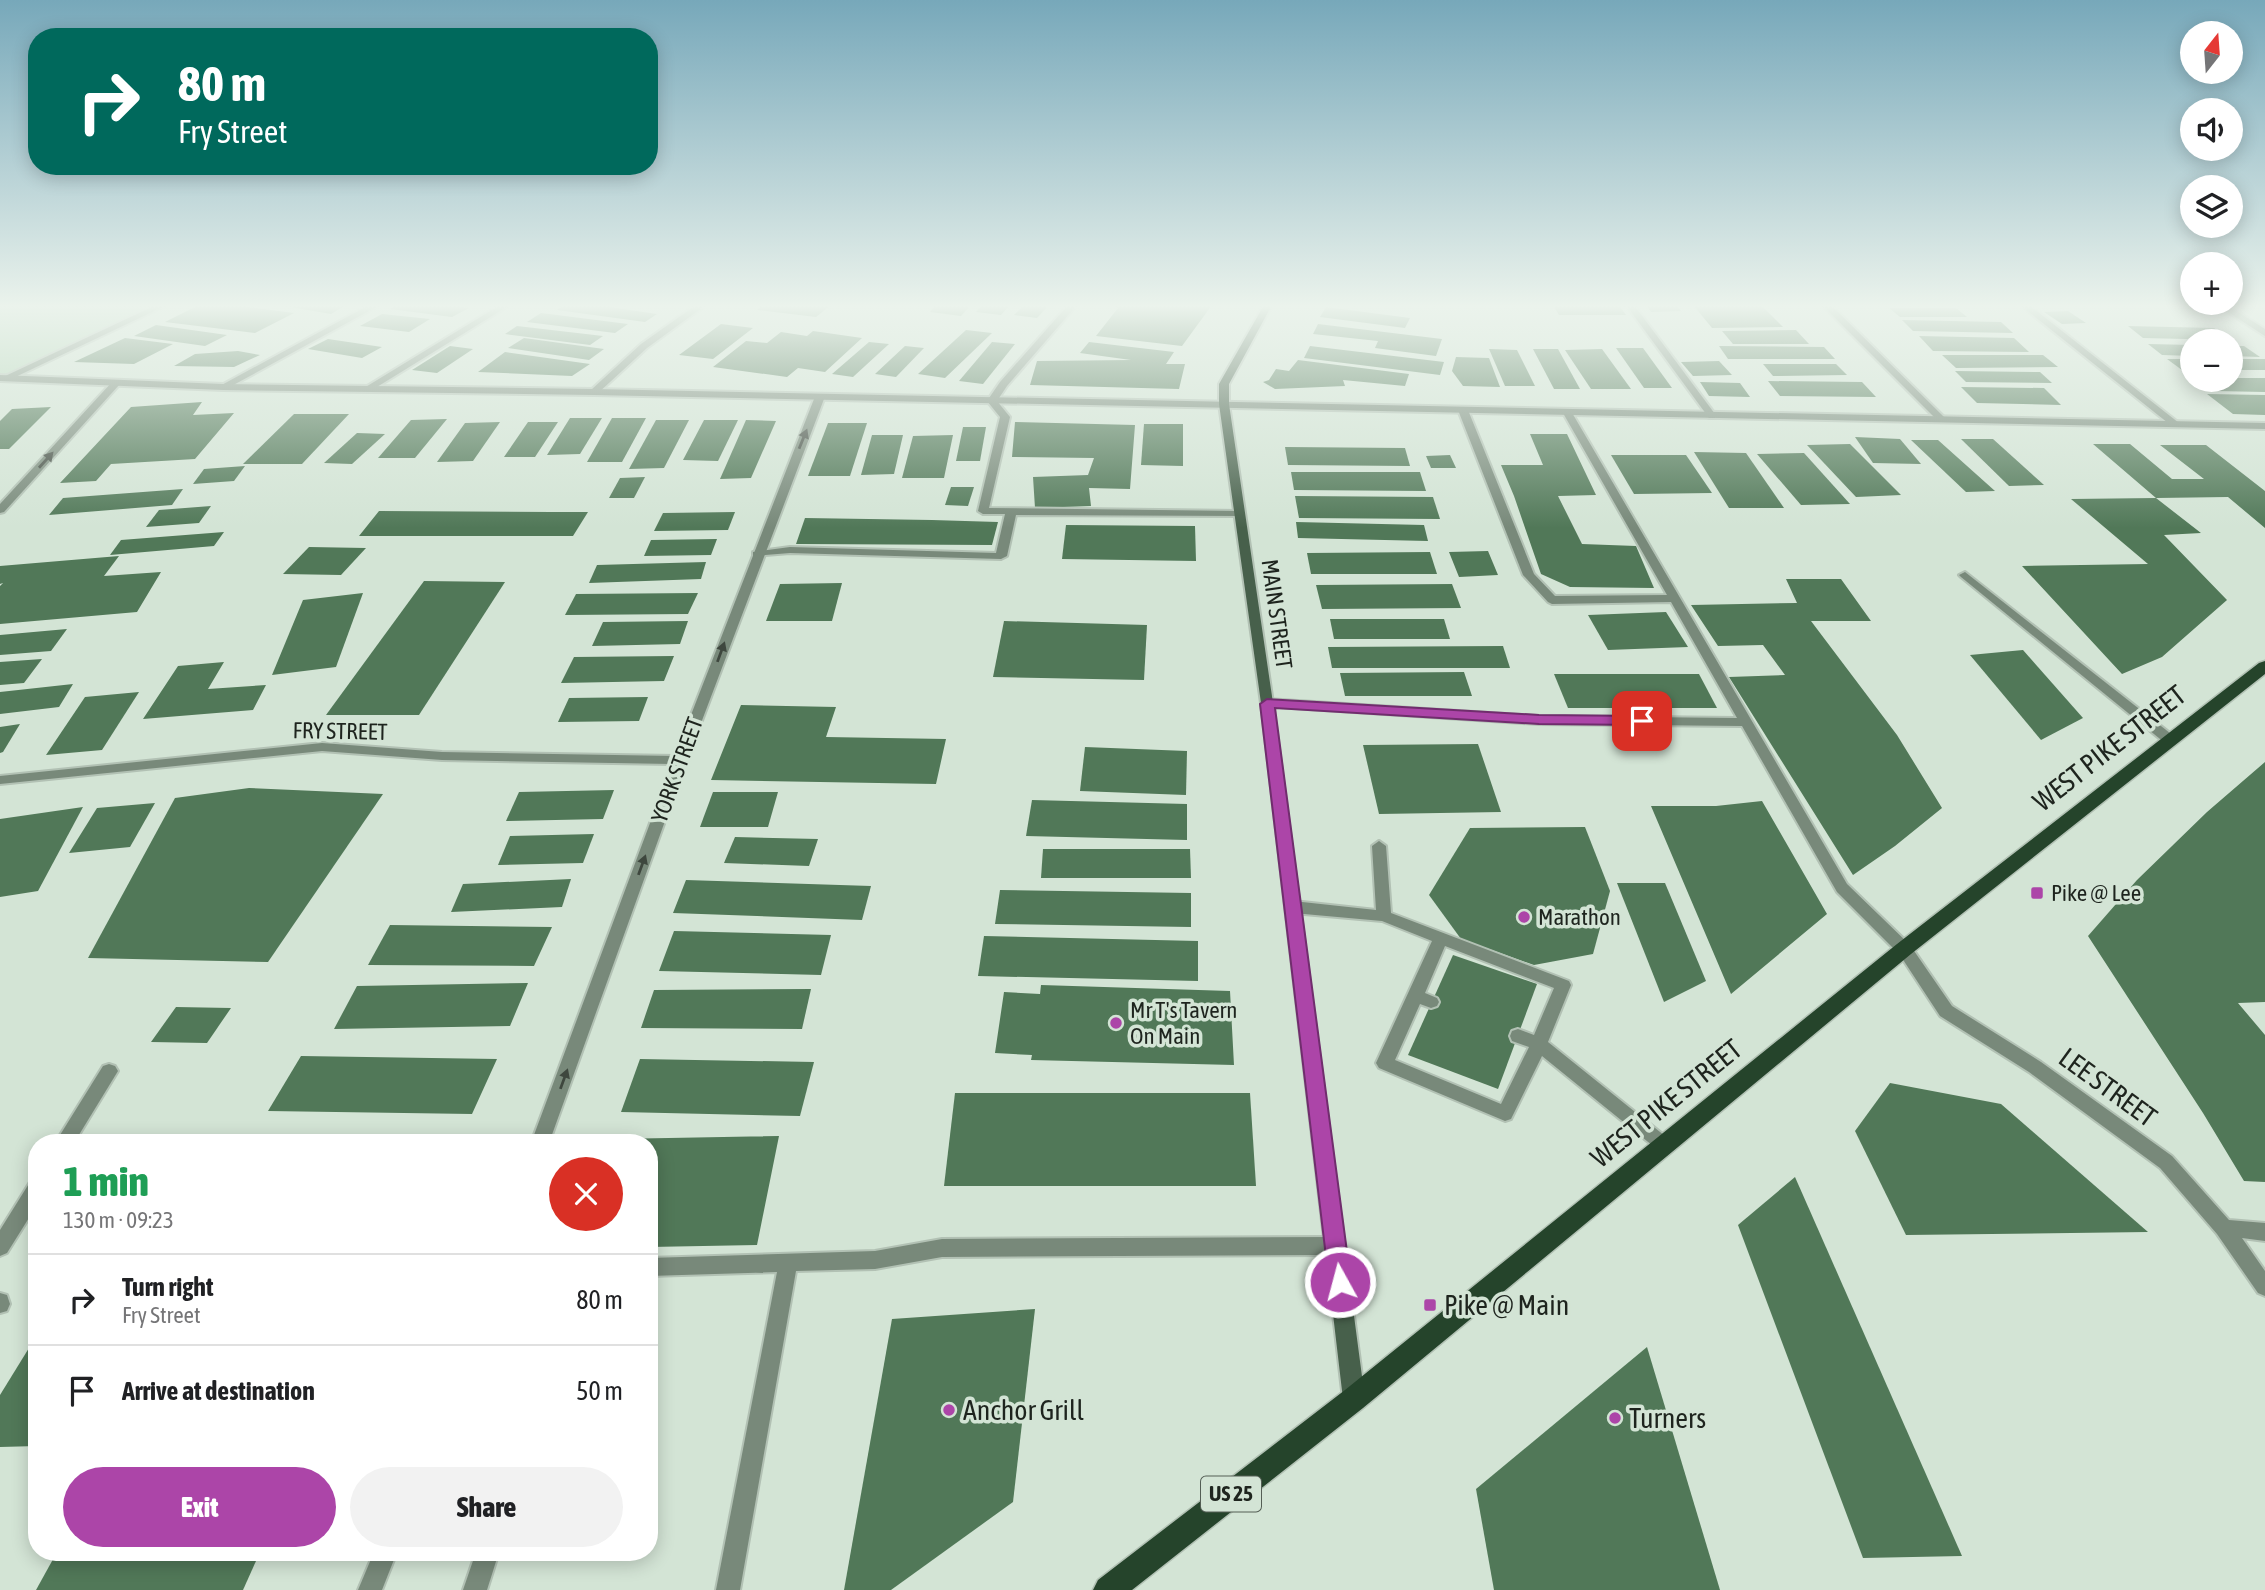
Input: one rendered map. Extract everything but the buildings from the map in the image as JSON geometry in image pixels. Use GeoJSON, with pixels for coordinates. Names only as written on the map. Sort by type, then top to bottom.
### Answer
{"type":"FeatureCollection","features":[{"type":"Feature","properties":{"kind":"main road","name":"MAIN STREET"},"geometry":{"type":"LineString","coordinates":[[1227,379],[1224,384],[1224,404],[1267,704],[1354,1399]]}},
{"type":"Feature","properties":{"kind":"main road","name":"WEST PIKE STREET"},"geometry":{"type":"LineString","coordinates":[[1108,1590],[1354,1399],[1903,949],[2265,666]]}},
{"type":"Feature","properties":{"kind":"street"},"geometry":{"type":"LineString","coordinates":[[25,379],[223,387],[1224,404],[2265,426]]}},
{"type":"Feature","properties":{"kind":"street"},"geometry":{"type":"LineString","coordinates":[[223,387],[238,379]]}},
{"type":"Feature","properties":{"kind":"street"},"geometry":{"type":"LineString","coordinates":[[369,388],[384,379]]}},
{"type":"Feature","properties":{"kind":"street"},"geometry":{"type":"LineString","coordinates":[[594,392],[608,379]]}},
{"type":"Feature","properties":{"kind":"street"},"geometry":{"type":"LineString","coordinates":[[992,401],[1007,379]]}},
{"type":"Feature","properties":{"kind":"street"},"geometry":{"type":"LineString","coordinates":[[1685,379],[1712,416]]}},
{"type":"Feature","properties":{"kind":"street"},"geometry":{"type":"LineString","coordinates":[[1901,379],[1942,420]]}},
{"type":"Feature","properties":{"kind":"street"},"geometry":{"type":"LineString","coordinates":[[2118,379],[2176,425]]}},
{"type":"Feature","properties":{"kind":"street"},"geometry":{"type":"LineString","coordinates":[[0,510],[115,384]]}},
{"type":"Feature","properties":{"kind":"street","name":"YORK STREET"},"geometry":{"type":"LineString","coordinates":[[544,1134],[757,554],[820,398]]}},
{"type":"Feature","properties":{"kind":"street"},"geometry":{"type":"LineString","coordinates":[[992,401],[1005,417],[983,511],[1240,514]]}},
{"type":"Feature","properties":{"kind":"street"},"geometry":{"type":"LineString","coordinates":[[1463,410],[1529,575],[1552,600],[1674,598]]}},
{"type":"Feature","properties":{"kind":"street","name":"LEE STREET"},"geometry":{"type":"LineString","coordinates":[[1568,413],[1842,888],[1903,949],[1946,1012],[2035,1067],[2166,1163],[2224,1228],[2265,1287]]}},
{"type":"Feature","properties":{"kind":"street"},"geometry":{"type":"LineString","coordinates":[[757,554],[790,550],[1001,556],[1011,512]]}},
{"type":"Feature","properties":{"kind":"street"},"geometry":{"type":"LineString","coordinates":[[1965,575],[2170,740]]}},
{"type":"Feature","properties":{"kind":"street"},"geometry":{"type":"LineString","coordinates":[[1267,704],[1539,720],[1745,722]]}},
{"type":"Feature","properties":{"kind":"street","name":"FRY STREET"},"geometry":{"type":"LineString","coordinates":[[0,780],[322,747],[442,756],[680,760]]}},
{"type":"Feature","properties":{"kind":"street"},"geometry":{"type":"LineString","coordinates":[[1379,846],[1384,916]]}},
{"type":"Feature","properties":{"kind":"street"},"geometry":{"type":"LineString","coordinates":[[1293,906],[1384,916],[1563,985],[1539,1044],[1505,1114],[1385,1063],[1423,999],[1441,938]]}},
{"type":"Feature","properties":{"kind":"street"},"geometry":{"type":"LineString","coordinates":[[1518,1036],[1539,1044],[1664,1145]]}},
{"type":"Feature","properties":{"kind":"street"},"geometry":{"type":"LineString","coordinates":[[70,1134],[109,1071]]}},
{"type":"Feature","properties":{"kind":"street"},"geometry":{"type":"LineString","coordinates":[[0,1247],[28,1202]]}},
{"type":"Feature","properties":{"kind":"street"},"geometry":{"type":"LineString","coordinates":[[2224,1228],[2265,1232]]}},
{"type":"Feature","properties":{"kind":"street"},"geometry":{"type":"LineString","coordinates":[[658,1267],[875,1260],[942,1248],[1335,1246]]}},
{"type":"Feature","properties":{"kind":"street"},"geometry":{"type":"LineString","coordinates":[[728,1590],[788,1264]]}},
{"type":"Feature","properties":{"kind":"street"},"geometry":{"type":"LineString","coordinates":[[370,1590],[382,1561]]}},
{"type":"Feature","properties":{"kind":"street"},"geometry":{"type":"LineString","coordinates":[[475,1590],[485,1561]]}},
{"type":"Feature","properties":{"kind":"place","name":"Pike @ Lee"},"geometry":{"type":"Point","coordinates":[2037,893]}},
{"type":"Feature","properties":{"kind":"place","name":"Marathon"},"geometry":{"type":"Point","coordinates":[1524,917]}},
{"type":"Feature","properties":{"kind":"place","name":"Mr T's Tavern On Main"},"geometry":{"type":"Point","coordinates":[1116,1023]}},
{"type":"Feature","properties":{"kind":"place","name":"Pike @ Main"},"geometry":{"type":"Point","coordinates":[1430,1305]}},
{"type":"Feature","properties":{"kind":"place","name":"Anchor Grill"},"geometry":{"type":"Point","coordinates":[949,1410]}},
{"type":"Feature","properties":{"kind":"place","name":"Turners"},"geometry":{"type":"Point","coordinates":[1615,1418]}},
{"type":"Feature","properties":{"kind":"route"},"geometry":{"type":"LineString","coordinates":[[1340,1282],[1267,704],[1539,720],[1642,721]]}}]}
